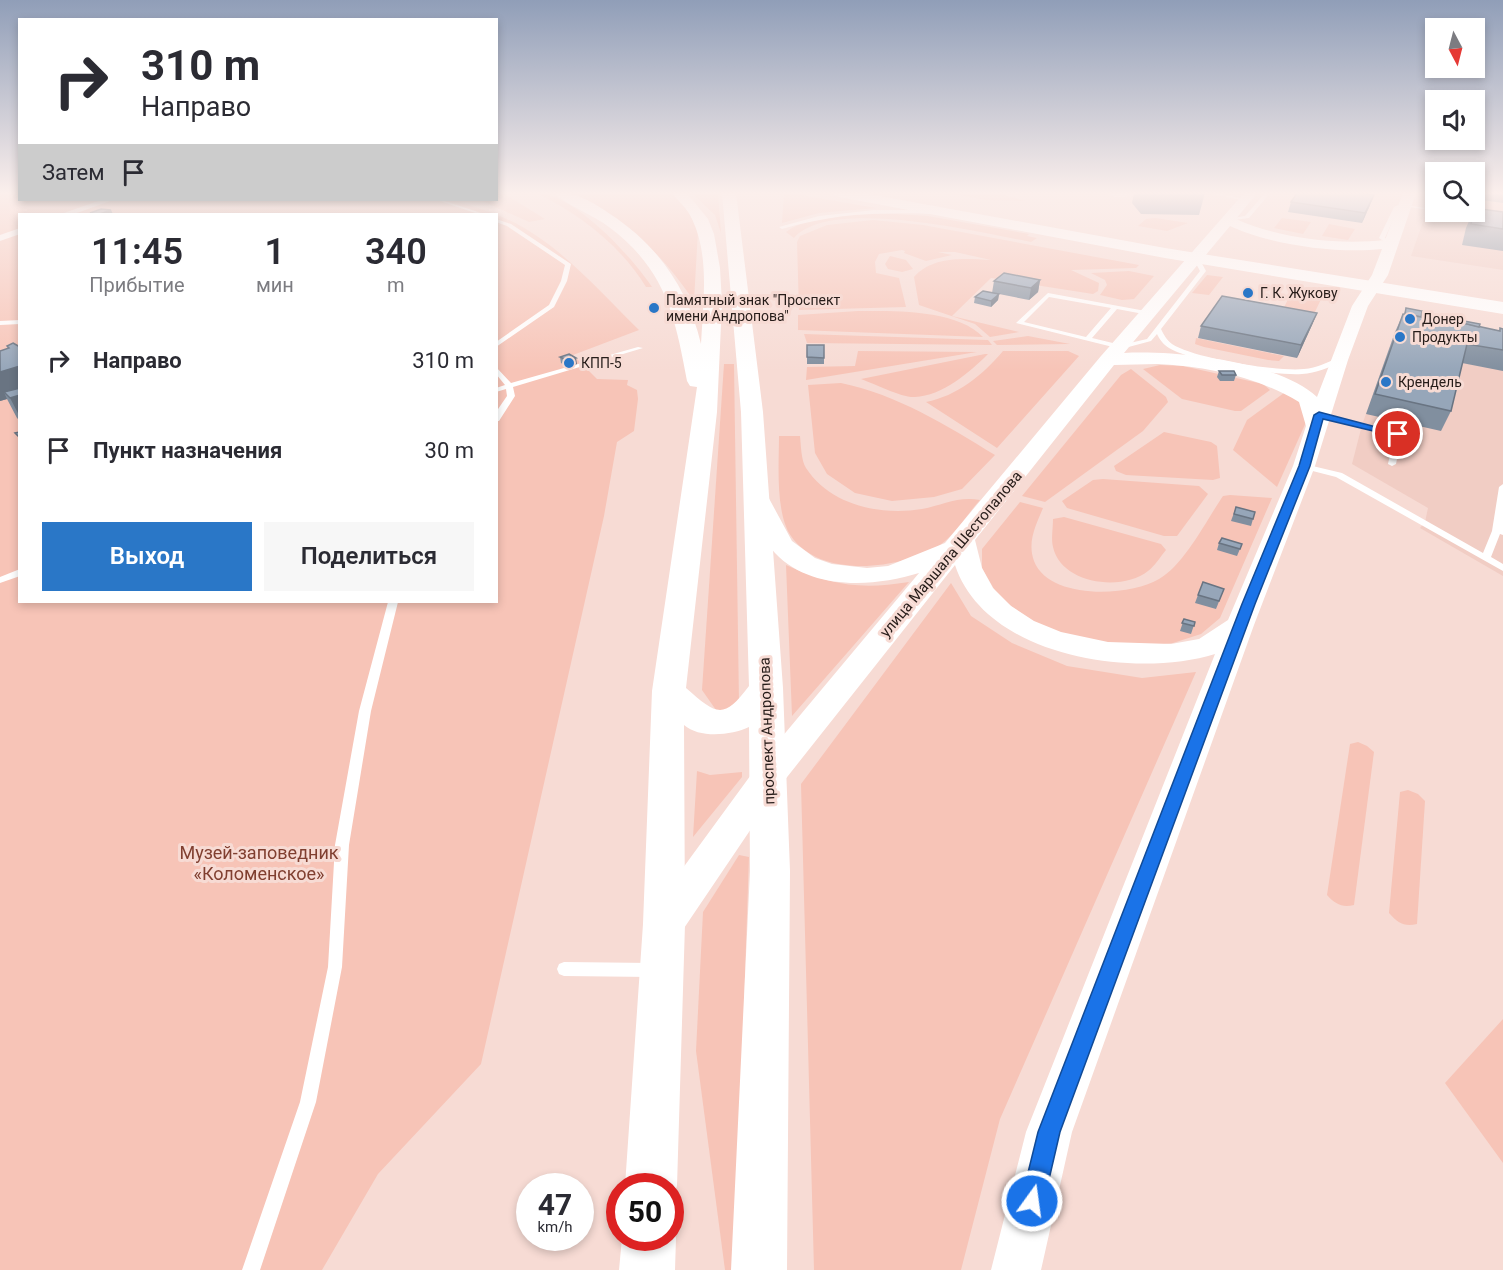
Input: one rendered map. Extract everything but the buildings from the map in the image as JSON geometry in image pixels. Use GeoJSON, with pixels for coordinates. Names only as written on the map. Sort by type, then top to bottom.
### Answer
{"type":"FeatureCollection","features":[{"type":"Feature","properties":{"kind":"main road"},"geometry":{"type":"LineString","coordinates":[[646,252],[663,269],[677,297],[705,414]]}},
{"type":"Feature","properties":{"kind":"main road"},"geometry":{"type":"LineString","coordinates":[[652,1173],[663,948],[669,691],[705,414],[712,319],[709,252]]}},
{"type":"Feature","properties":{"kind":"main road","name":"проспект Андропова"},"geometry":{"type":"LineString","coordinates":[[735,252],[753,412],[766,688],[771,871],[759,1270]]}},
{"type":"Feature","properties":{"kind":"main road","name":"улица Маршала Шестопалова"},"geometry":{"type":"LineString","coordinates":[[663,948],[768,777],[1114,353],[1201,252]]}},
{"type":"Feature","properties":{"kind":"main road"},"geometry":{"type":"LineString","coordinates":[[1203,252],[1376,281],[1503,308]]}},
{"type":"Feature","properties":{"kind":"main road"},"geometry":{"type":"LineString","coordinates":[[1016,1270],[1049,1132],[1240,626],[1304,466],[1339,360],[1360,306],[1376,281],[1388,252]]}},
{"type":"Feature","properties":{"kind":"main road"},"geometry":{"type":"LineString","coordinates":[[1376,281],[1503,295]]}},
{"type":"Feature","properties":{"kind":"main road"},"geometry":{"type":"LineString","coordinates":[[1114,353],[1176,357],[1285,384],[1308,399],[1318,420]]}},
{"type":"Feature","properties":{"kind":"main road"},"geometry":{"type":"LineString","coordinates":[[757,496],[775,536],[788,552],[808,564],[830,572],[855,576],[907,570],[928,562],[962,538],[964,559],[972,579],[985,598],[1019,626],[1063,642],[1107,652],[1168,654],[1206,647],[1240,626]]}},
{"type":"Feature","properties":{"kind":"main road"},"geometry":{"type":"LineString","coordinates":[[669,691],[700,720],[724,722],[746,715],[766,688]]}},
{"type":"Feature","properties":{"kind":"main road"},"geometry":{"type":"LineString","coordinates":[[647,1270],[648,1251]]}},
{"type":"Feature","properties":{"kind":"lane"},"geometry":{"type":"LineString","coordinates":[[498,344],[552,306],[564,281],[568,264],[550,252]]}},
{"type":"Feature","properties":{"kind":"lane"},"geometry":{"type":"LineString","coordinates":[[1149,313],[1048,295],[1019,323],[1089,338],[1114,353],[1149,339],[1159,330],[1203,272],[1201,252]]}},
{"type":"Feature","properties":{"kind":"lane"},"geometry":{"type":"LineString","coordinates":[[1089,338],[1115,307]]}},
{"type":"Feature","properties":{"kind":"lane"},"geometry":{"type":"LineString","coordinates":[[0,323],[18,322]]}},
{"type":"Feature","properties":{"kind":"lane"},"geometry":{"type":"LineString","coordinates":[[1159,330],[1164,341],[1181,351],[1273,371],[1302,372],[1322,368],[1339,360]]}},
{"type":"Feature","properties":{"kind":"lane"},"geometry":{"type":"LineString","coordinates":[[498,389],[640,348]]}},
{"type":"Feature","properties":{"kind":"lane"},"geometry":{"type":"LineString","coordinates":[[498,372],[509,386],[511,396],[498,416]]}},
{"type":"Feature","properties":{"kind":"lane"},"geometry":{"type":"LineString","coordinates":[[1318,420],[1398,434],[1392,464]]}},
{"type":"Feature","properties":{"kind":"lane"},"geometry":{"type":"LineString","coordinates":[[1304,466],[1339,475],[1503,568]]}},
{"type":"Feature","properties":{"kind":"lane"},"geometry":{"type":"LineString","coordinates":[[1486,558],[1500,532],[1503,487]]}},
{"type":"Feature","properties":{"kind":"lane"},"geometry":{"type":"LineString","coordinates":[[0,580],[18,573]]}},
{"type":"Feature","properties":{"kind":"lane"},"geometry":{"type":"LineString","coordinates":[[251,1270],[308,1102],[335,967],[342,845],[365,711],[393,603]]}},
{"type":"Feature","properties":{"kind":"lane"},"geometry":{"type":"LineString","coordinates":[[564,969],[663,948]]}},
{"type":"Feature","properties":{"kind":"shaded area"},"geometry":{"type":"Polygon","coordinates":[[[1412,252],[1503,252],[1503,270],[1411,256],[1412,252]]]}},
{"type":"Feature","properties":{"kind":"shaded area"},"geometry":{"type":"Polygon","coordinates":[[[1420,317],[1503,332],[1503,576],[1420,528],[1425,522],[1428,508],[1352,464],[1362,425],[1395,332],[1399,332],[1420,317]]]}},
{"type":"Feature","properties":{"kind":"green space","name":"Музей-заповедник «Коломенское»"},"geometry":{"type":"Polygon","coordinates":[[[0,252],[18,252],[18,603],[498,603],[498,252],[558,252],[639,330],[573,355],[597,379],[628,380],[627,385],[637,390],[638,399],[634,431],[617,442],[604,516],[481,1064],[378,1174],[322,1270],[0,1270],[0,252]]]}},
{"type":"Feature","properties":{"kind":"green space"},"geometry":{"type":"Polygon","coordinates":[[[619,252],[624,252],[652,287],[646,287],[619,252]]]}},
{"type":"Feature","properties":{"kind":"green space"},"geometry":{"type":"Polygon","coordinates":[[[697,252],[694,301],[668,267],[655,253],[697,252]]]}},
{"type":"Feature","properties":{"kind":"green space"},"geometry":{"type":"Polygon","coordinates":[[[797,252],[889,252],[879,254],[875,262],[876,273],[899,278],[906,307],[799,310],[797,252]]]}},
{"type":"Feature","properties":{"kind":"green space"},"geometry":{"type":"Polygon","coordinates":[[[939,252],[952,255],[926,261],[904,253],[939,252]]]}},
{"type":"Feature","properties":{"kind":"green space"},"geometry":{"type":"Polygon","coordinates":[[[956,252],[1070,252],[1139,265],[1136,268],[1071,270],[1099,283],[1098,291],[1093,294],[991,278],[952,316],[1019,332],[990,337],[975,324],[919,305],[914,277],[922,270],[950,260],[991,260],[956,252]]]}},
{"type":"Feature","properties":{"kind":"green space"},"geometry":{"type":"Polygon","coordinates":[[[890,256],[906,260],[913,269],[902,272],[888,269],[885,264],[890,256]]]}},
{"type":"Feature","properties":{"kind":"green space"},"geometry":{"type":"Polygon","coordinates":[[[1129,271],[1154,276],[1134,299],[1122,300],[1100,295],[1107,285],[1105,280],[1091,273],[1129,271]]]}},
{"type":"Feature","properties":{"kind":"green space"},"geometry":{"type":"Polygon","coordinates":[[[1207,275],[1223,277],[1209,295],[1192,293],[1207,275]]]}},
{"type":"Feature","properties":{"kind":"green space"},"geometry":{"type":"Polygon","coordinates":[[[1291,289],[1323,295],[1314,314],[1283,309],[1291,294],[1289,293],[1291,289]]]}},
{"type":"Feature","properties":{"kind":"green space"},"geometry":{"type":"Polygon","coordinates":[[[858,311],[906,312],[941,316],[972,328],[983,337],[798,330],[798,315],[858,311]]]}},
{"type":"Feature","properties":{"kind":"green space"},"geometry":{"type":"Polygon","coordinates":[[[804,334],[988,340],[992,345],[807,343],[804,334]]]}},
{"type":"Feature","properties":{"kind":"green space"},"geometry":{"type":"Polygon","coordinates":[[[1028,336],[1070,344],[997,345],[993,341],[1028,336]]]}},
{"type":"Feature","properties":{"kind":"green space"},"geometry":{"type":"Polygon","coordinates":[[[1196,338],[1284,356],[1279,361],[1268,360],[1204,347],[1195,344],[1196,338]]]}},
{"type":"Feature","properties":{"kind":"green space"},"geometry":{"type":"Polygon","coordinates":[[[858,351],[977,352],[806,380],[807,367],[855,366],[858,351]]]}},
{"type":"Feature","properties":{"kind":"green space"},"geometry":{"type":"Polygon","coordinates":[[[1003,351],[1068,351],[1079,356],[997,448],[926,402],[959,390],[987,368],[1003,351]]]}},
{"type":"Feature","properties":{"kind":"green space"},"geometry":{"type":"Polygon","coordinates":[[[988,354],[955,382],[925,396],[910,397],[861,379],[988,354]]]}},
{"type":"Feature","properties":{"kind":"green space"},"geometry":{"type":"Polygon","coordinates":[[[724,364],[734,364],[739,703],[735,710],[716,710],[702,690],[724,364]]]}},
{"type":"Feature","properties":{"kind":"green space"},"geometry":{"type":"Polygon","coordinates":[[[1160,365],[1183,366],[1263,384],[1270,390],[1241,411],[1182,399],[1143,369],[1160,365]]]}},
{"type":"Feature","properties":{"kind":"green space"},"geometry":{"type":"Polygon","coordinates":[[[1131,369],[1166,397],[1168,402],[1143,431],[1045,502],[1022,496],[1121,375],[1131,369]]]}},
{"type":"Feature","properties":{"kind":"green space"},"geometry":{"type":"Polygon","coordinates":[[[841,383],[902,403],[940,422],[995,455],[962,489],[934,497],[892,501],[855,493],[827,474],[815,453],[808,385],[841,383]]]}},
{"type":"Feature","properties":{"kind":"green space"},"geometry":{"type":"Polygon","coordinates":[[[1288,390],[1300,399],[1307,420],[1277,487],[1233,450],[1247,420],[1288,390]]]}},
{"type":"Feature","properties":{"kind":"green space"},"geometry":{"type":"Polygon","coordinates":[[[1164,432],[1211,442],[1217,446],[1220,478],[1213,480],[1126,475],[1116,471],[1114,466],[1164,432]]]}},
{"type":"Feature","properties":{"kind":"green space"},"geometry":{"type":"Polygon","coordinates":[[[779,436],[800,436],[804,465],[816,481],[828,491],[857,505],[873,509],[906,511],[958,500],[980,500],[946,541],[924,553],[905,560],[862,566],[841,565],[822,559],[804,550],[791,536],[786,526],[780,501],[779,436]]]}},
{"type":"Feature","properties":{"kind":"green space"},"geometry":{"type":"Polygon","coordinates":[[[1093,480],[1199,486],[1208,494],[1177,536],[1164,536],[1067,508],[1062,501],[1093,480]]]}},
{"type":"Feature","properties":{"kind":"green space"},"geometry":{"type":"Polygon","coordinates":[[[1223,496],[1272,498],[1220,618],[1201,634],[1173,643],[1135,647],[1065,636],[1030,620],[998,596],[982,568],[982,549],[1020,502],[1043,508],[1033,534],[1031,547],[1034,561],[1042,574],[1072,589],[1110,591],[1146,585],[1159,579],[1177,564],[1223,496]]]}},
{"type":"Feature","properties":{"kind":"green space"},"geometry":{"type":"Polygon","coordinates":[[[1064,517],[1161,544],[1166,550],[1151,569],[1137,578],[1109,582],[1094,581],[1068,569],[1058,560],[1053,547],[1053,519],[1064,517]]]}},
{"type":"Feature","properties":{"kind":"green space"},"geometry":{"type":"Polygon","coordinates":[[[786,565],[817,577],[846,584],[875,586],[909,582],[792,716],[786,565]]]}},
{"type":"Feature","properties":{"kind":"green space"},"geometry":{"type":"Polygon","coordinates":[[[951,583],[971,616],[1012,643],[1067,666],[1142,678],[1196,672],[1000,1119],[961,1270],[814,1270],[801,784],[951,583]]]}},
{"type":"Feature","properties":{"kind":"green space"},"geometry":{"type":"Polygon","coordinates":[[[1358,742],[1374,752],[1354,905],[1342,906],[1327,895],[1350,744],[1358,742]]]}},
{"type":"Feature","properties":{"kind":"green space"},"geometry":{"type":"Polygon","coordinates":[[[697,771],[710,775],[742,772],[742,777],[693,837],[697,771]]]}},
{"type":"Feature","properties":{"kind":"green space"},"geometry":{"type":"Polygon","coordinates":[[[1408,790],[1418,794],[1425,801],[1417,924],[1408,925],[1398,922],[1389,913],[1400,792],[1408,790]]]}},
{"type":"Feature","properties":{"kind":"green space"},"geometry":{"type":"Polygon","coordinates":[[[739,855],[749,857],[735,1270],[725,1270],[696,1051],[703,912],[739,855]]]}},
{"type":"Feature","properties":{"kind":"green space"},"geometry":{"type":"Polygon","coordinates":[[[1503,1019],[1503,1163],[1445,1083],[1503,1019]]]}},
{"type":"Feature","properties":{"kind":"place","name":"Г. К. Жукову"},"geometry":{"type":"Point","coordinates":[1248,293]}},
{"type":"Feature","properties":{"kind":"place","name":"Памятный знак \"Проспект имени Андропова\""},"geometry":{"type":"Point","coordinates":[654,308]}},
{"type":"Feature","properties":{"kind":"place","name":"Донер"},"geometry":{"type":"Point","coordinates":[1410,319]}},
{"type":"Feature","properties":{"kind":"place","name":"Продукты"},"geometry":{"type":"Point","coordinates":[1400,337]}},
{"type":"Feature","properties":{"kind":"place","name":"КПП-5"},"geometry":{"type":"Point","coordinates":[569,363]}},
{"type":"Feature","properties":{"kind":"place","name":"Крендель"},"geometry":{"type":"Point","coordinates":[1386,382]}},
{"type":"Feature","properties":{"kind":"route"},"geometry":{"type":"LineString","coordinates":[[1032,1201],[1049,1132],[1249,604],[1304,466],[1319,415],[1398,434]]}}]}
